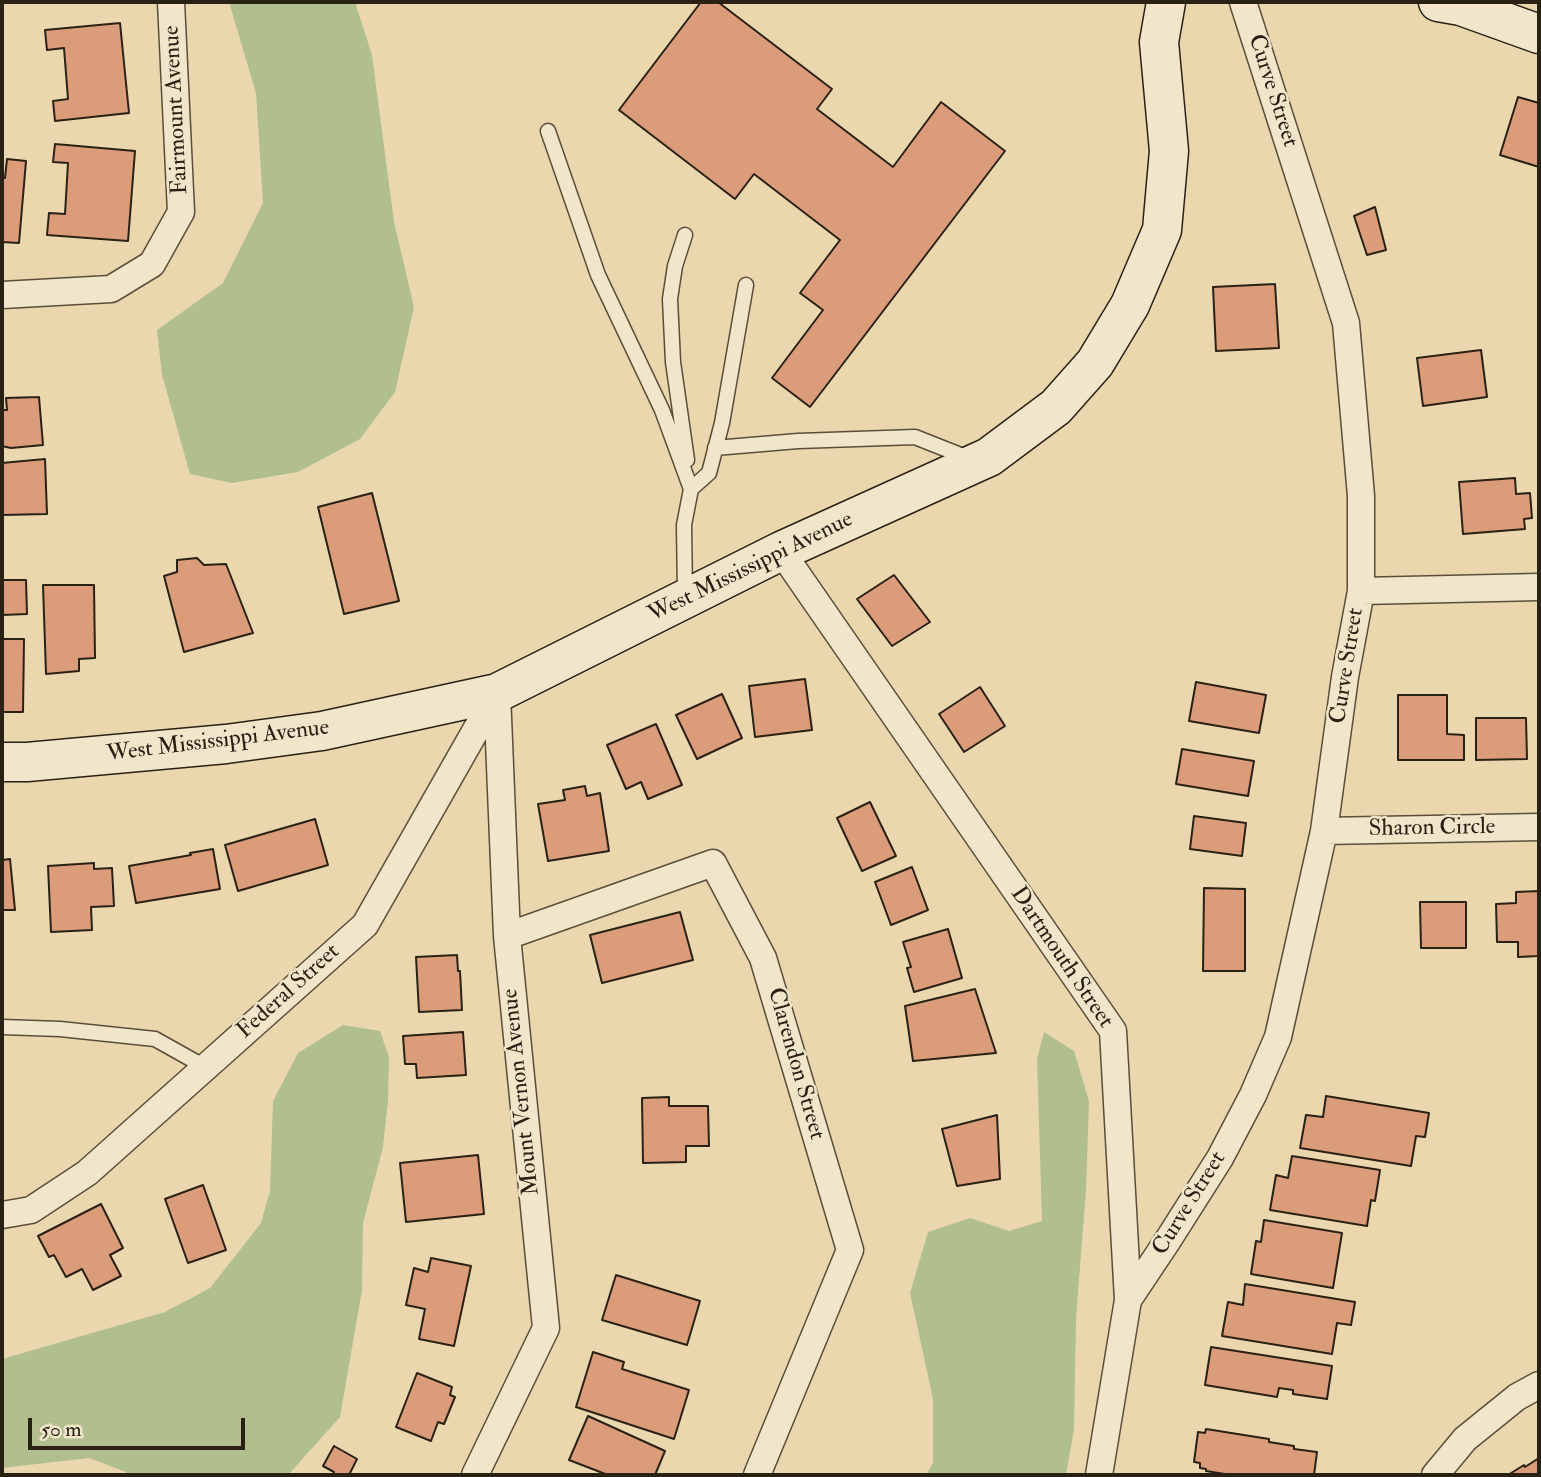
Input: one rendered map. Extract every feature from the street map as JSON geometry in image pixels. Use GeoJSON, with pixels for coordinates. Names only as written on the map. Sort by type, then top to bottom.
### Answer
{"type":"FeatureCollection","features":[{"type":"Feature","properties":{"kind":"street","name":"Fairmount Avenue"},"geometry":{"type":"LineString","coordinates":[[2,295],[111,289],[152,264],[181,212],[172,2]]}},
{"type":"Feature","properties":{"kind":"street","name":"West Mississippi Avenue"},"geometry":{"type":"LineString","coordinates":[[2,762],[226,744],[321,732],[497,694],[781,551],[989,457],[1056,407],[1095,363],[1130,305],[1161,230],[1169,151],[1159,42],[1166,2]]}},
{"type":"Feature","properties":{"kind":"street","name":"Curve Street"},"geometry":{"type":"LineString","coordinates":[[1128,1300],[1220,1158],[1243,1115],[1278,1037],[1324,831],[1345,677],[1361,591],[1361,496],[1346,323],[1243,2]]}},
{"type":"Feature","properties":{"kind":"street"},"geometry":{"type":"LineString","coordinates":[[1438,2],[1461,6],[1539,34]]}},
{"type":"Feature","properties":{"kind":"street","name":"Dartmouth Street"},"geometry":{"type":"LineString","coordinates":[[781,551],[1113,1031],[1128,1300],[1099,1475]]}},
{"type":"Feature","properties":{"kind":"street"},"geometry":{"type":"LineString","coordinates":[[1361,591],[1539,587]]}},
{"type":"Feature","properties":{"kind":"street","name":"Mount Vernon Avenue"},"geometry":{"type":"LineString","coordinates":[[475,1475],[546,1328],[507,936],[497,694]]}},
{"type":"Feature","properties":{"kind":"street","name":"Federal Street"},"geometry":{"type":"LineString","coordinates":[[2,1215],[31,1210],[87,1173],[365,925],[497,694]]}},
{"type":"Feature","properties":{"kind":"street","name":"Sharon Circle"},"geometry":{"type":"LineString","coordinates":[[1324,831],[1539,827]]}},
{"type":"Feature","properties":{"kind":"street","name":"Clarendon Street"},"geometry":{"type":"LineString","coordinates":[[507,936],[713,863],[763,958],[850,1250],[757,1475]]}},
{"type":"Feature","properties":{"kind":"street"},"geometry":{"type":"LineString","coordinates":[[1435,1475],[1465,1439],[1517,1397],[1539,1385]]}},
{"type":"Feature","properties":{"kind":"lane"},"geometry":{"type":"LineString","coordinates":[[548,131],[598,275],[662,410],[691,489]]}},
{"type":"Feature","properties":{"kind":"lane"},"geometry":{"type":"LineString","coordinates":[[685,235],[670,299],[673,362],[691,489],[684,525],[685,599]]}},
{"type":"Feature","properties":{"kind":"lane"},"geometry":{"type":"LineString","coordinates":[[691,489],[709,473],[722,423],[746,285]]}},
{"type":"Feature","properties":{"kind":"lane"},"geometry":{"type":"LineString","coordinates":[[715,448],[798,441],[915,437],[978,462]]}},
{"type":"Feature","properties":{"kind":"lane"},"geometry":{"type":"LineString","coordinates":[[2,1027],[60,1029],[155,1039],[205,1067]]}},
{"type":"Feature","properties":{"kind":"green space"},"geometry":{"type":"Polygon","coordinates":[[[229,2],[355,2],[372,55],[394,222],[414,307],[395,392],[360,439],[298,472],[232,483],[190,474],[162,375],[157,330],[223,283],[263,203],[256,93],[229,2]]]}},
{"type":"Feature","properties":{"kind":"green space"},"geometry":{"type":"Polygon","coordinates":[[[343,1025],[380,1031],[389,1057],[383,1147],[363,1223],[362,1290],[340,1417],[288,1475],[127,1475],[126,1472],[89,1458],[2,1468],[2,1359],[165,1312],[210,1288],[261,1223],[270,1191],[273,1101],[298,1053],[343,1025]]]}},
{"type":"Feature","properties":{"kind":"green space"},"geometry":{"type":"Polygon","coordinates":[[[1044,1032],[1074,1051],[1089,1101],[1086,1190],[1076,1318],[1074,1429],[1066,1475],[926,1475],[933,1463],[933,1399],[910,1293],[928,1232],[970,1218],[1009,1231],[1042,1221],[1037,1059],[1044,1032]]]}},
{"type":"Feature","properties":{"kind":"building"},"geometry":{"type":"Polygon","coordinates":[[[701,2],[718,2],[832,89],[817,109],[893,167],[941,102],[1005,151],[810,407],[772,378],[823,310],[800,293],[840,240],[754,174],[735,199],[619,110],[701,2]]]}},
{"type":"Feature","properties":{"kind":"building"},"geometry":{"type":"Polygon","coordinates":[[[120,23],[129,113],[55,121],[53,101],[68,99],[64,48],[47,50],[45,30],[120,23]]]}},
{"type":"Feature","properties":{"kind":"building"},"geometry":{"type":"Polygon","coordinates":[[[1518,97],[1539,103],[1539,167],[1500,155],[1518,97]]]}},
{"type":"Feature","properties":{"kind":"building"},"geometry":{"type":"Polygon","coordinates":[[[55,144],[135,151],[128,241],[47,235],[49,213],[65,214],[68,163],[53,162],[55,144]]]}},
{"type":"Feature","properties":{"kind":"building"},"geometry":{"type":"Polygon","coordinates":[[[7,159],[26,161],[19,243],[2,242],[2,178],[5,178],[7,159]]]}},
{"type":"Feature","properties":{"kind":"building"},"geometry":{"type":"Polygon","coordinates":[[[1375,207],[1386,250],[1367,255],[1354,216],[1375,207]]]}},
{"type":"Feature","properties":{"kind":"building"},"geometry":{"type":"Polygon","coordinates":[[[1275,284],[1279,348],[1216,351],[1213,287],[1275,284]]]}},
{"type":"Feature","properties":{"kind":"building"},"geometry":{"type":"Polygon","coordinates":[[[1481,350],[1487,397],[1423,406],[1417,358],[1481,350]]]}},
{"type":"Feature","properties":{"kind":"building"},"geometry":{"type":"Polygon","coordinates":[[[39,397],[43,445],[11,448],[2,446],[2,410],[7,410],[6,398],[39,397]]]}},
{"type":"Feature","properties":{"kind":"building"},"geometry":{"type":"Polygon","coordinates":[[[45,459],[47,514],[2,515],[2,463],[45,459]]]}},
{"type":"Feature","properties":{"kind":"building"},"geometry":{"type":"Polygon","coordinates":[[[1515,478],[1516,494],[1530,493],[1532,518],[1524,519],[1525,529],[1463,534],[1459,482],[1515,478]]]}},
{"type":"Feature","properties":{"kind":"building"},"geometry":{"type":"Polygon","coordinates":[[[372,493],[399,601],[344,614],[318,507],[372,493]]]}},
{"type":"Feature","properties":{"kind":"building"},"geometry":{"type":"Polygon","coordinates":[[[197,558],[204,565],[226,564],[253,633],[184,652],[164,576],[177,572],[177,560],[197,558]]]}},
{"type":"Feature","properties":{"kind":"building"},"geometry":{"type":"Polygon","coordinates":[[[894,575],[930,622],[892,646],[857,599],[894,575]]]}},
{"type":"Feature","properties":{"kind":"building"},"geometry":{"type":"Polygon","coordinates":[[[2,580],[26,580],[27,614],[2,615],[2,580]]]}},
{"type":"Feature","properties":{"kind":"building"},"geometry":{"type":"Polygon","coordinates":[[[43,585],[94,585],[95,658],[79,659],[79,671],[46,674],[43,585]]]}},
{"type":"Feature","properties":{"kind":"building"},"geometry":{"type":"Polygon","coordinates":[[[2,639],[24,639],[23,712],[2,712],[2,639]]]}},
{"type":"Feature","properties":{"kind":"building"},"geometry":{"type":"Polygon","coordinates":[[[805,679],[812,730],[755,737],[749,686],[805,679]]]}},
{"type":"Feature","properties":{"kind":"building"},"geometry":{"type":"Polygon","coordinates":[[[1196,682],[1266,695],[1259,733],[1189,721],[1196,682]]]}},
{"type":"Feature","properties":{"kind":"building"},"geometry":{"type":"Polygon","coordinates":[[[980,687],[1005,726],[964,752],[939,714],[980,687]]]}},
{"type":"Feature","properties":{"kind":"building"},"geometry":{"type":"Polygon","coordinates":[[[722,694],[742,738],[697,759],[676,715],[722,694]]]}},
{"type":"Feature","properties":{"kind":"building"},"geometry":{"type":"Polygon","coordinates":[[[1398,695],[1447,695],[1447,734],[1464,735],[1464,760],[1398,760],[1398,695]]]}},
{"type":"Feature","properties":{"kind":"building"},"geometry":{"type":"Polygon","coordinates":[[[1476,718],[1526,718],[1527,759],[1476,760],[1476,718]]]}},
{"type":"Feature","properties":{"kind":"building"},"geometry":{"type":"Polygon","coordinates":[[[656,724],[682,785],[648,799],[641,782],[626,789],[607,745],[656,724]]]}},
{"type":"Feature","properties":{"kind":"building"},"geometry":{"type":"Polygon","coordinates":[[[1182,749],[1254,761],[1248,796],[1176,784],[1182,749]]]}},
{"type":"Feature","properties":{"kind":"building"},"geometry":{"type":"Polygon","coordinates":[[[585,786],[587,796],[600,793],[609,851],[548,861],[538,804],[565,800],[563,790],[585,786]]]}},
{"type":"Feature","properties":{"kind":"building"},"geometry":{"type":"Polygon","coordinates":[[[870,802],[896,856],[862,871],[837,818],[870,802]]]}},
{"type":"Feature","properties":{"kind":"building"},"geometry":{"type":"Polygon","coordinates":[[[1194,816],[1246,823],[1242,856],[1190,849],[1194,816]]]}},
{"type":"Feature","properties":{"kind":"building"},"geometry":{"type":"Polygon","coordinates":[[[315,819],[328,865],[238,891],[225,845],[315,819]]]}},
{"type":"Feature","properties":{"kind":"building"},"geometry":{"type":"Polygon","coordinates":[[[213,849],[220,889],[136,903],[129,866],[213,849]]]}},
{"type":"Feature","properties":{"kind":"building"},"geometry":{"type":"Polygon","coordinates":[[[10,859],[15,910],[2,910],[2,860],[10,859]]]}},
{"type":"Feature","properties":{"kind":"building"},"geometry":{"type":"Polygon","coordinates":[[[94,863],[94,869],[112,868],[114,906],[91,907],[92,930],[51,932],[48,866],[94,863]]]}},
{"type":"Feature","properties":{"kind":"building"},"geometry":{"type":"Polygon","coordinates":[[[912,867],[928,910],[891,925],[875,882],[912,867]]]}},
{"type":"Feature","properties":{"kind":"building"},"geometry":{"type":"Polygon","coordinates":[[[1204,888],[1245,889],[1245,971],[1203,971],[1204,888]]]}},
{"type":"Feature","properties":{"kind":"building"},"geometry":{"type":"Polygon","coordinates":[[[1539,891],[1539,956],[1518,957],[1518,942],[1497,942],[1496,904],[1516,903],[1516,892],[1539,891]]]}},
{"type":"Feature","properties":{"kind":"building"},"geometry":{"type":"Polygon","coordinates":[[[1420,902],[1466,902],[1466,948],[1421,948],[1420,902]]]}},
{"type":"Feature","properties":{"kind":"building"},"geometry":{"type":"Polygon","coordinates":[[[680,912],[693,960],[602,983],[590,935],[680,912]]]}},
{"type":"Feature","properties":{"kind":"building"},"geometry":{"type":"Polygon","coordinates":[[[948,929],[962,978],[914,992],[907,968],[911,967],[903,942],[948,929]]]}},
{"type":"Feature","properties":{"kind":"building"},"geometry":{"type":"Polygon","coordinates":[[[457,955],[462,1010],[419,1012],[416,957],[457,955]]]}},
{"type":"Feature","properties":{"kind":"building"},"geometry":{"type":"Polygon","coordinates":[[[975,989],[996,1053],[913,1061],[905,1006],[975,989]]]}},
{"type":"Feature","properties":{"kind":"building"},"geometry":{"type":"Polygon","coordinates":[[[463,1032],[466,1075],[417,1078],[416,1064],[405,1064],[403,1036],[463,1032]]]}},
{"type":"Feature","properties":{"kind":"building"},"geometry":{"type":"Polygon","coordinates":[[[1326,1096],[1429,1113],[1425,1137],[1416,1136],[1411,1166],[1300,1148],[1306,1115],[1323,1117],[1326,1096]]]}},
{"type":"Feature","properties":{"kind":"building"},"geometry":{"type":"Polygon","coordinates":[[[669,1097],[669,1106],[708,1106],[709,1146],[686,1146],[686,1162],[643,1163],[642,1098],[669,1097]]]}},
{"type":"Feature","properties":{"kind":"building"},"geometry":{"type":"Polygon","coordinates":[[[997,1115],[1000,1179],[957,1186],[942,1129],[997,1115]]]}},
{"type":"Feature","properties":{"kind":"building"},"geometry":{"type":"Polygon","coordinates":[[[478,1155],[484,1214],[406,1222],[400,1163],[478,1155]]]}},
{"type":"Feature","properties":{"kind":"building"},"geometry":{"type":"Polygon","coordinates":[[[1292,1156],[1380,1170],[1375,1201],[1371,1200],[1367,1226],[1270,1210],[1276,1175],[1288,1178],[1292,1156]]]}},
{"type":"Feature","properties":{"kind":"building"},"geometry":{"type":"Polygon","coordinates":[[[203,1185],[226,1250],[188,1263],[165,1199],[203,1185]]]}},
{"type":"Feature","properties":{"kind":"building"},"geometry":{"type":"Polygon","coordinates":[[[101,1204],[123,1248],[110,1255],[121,1276],[93,1290],[82,1269],[66,1277],[54,1255],[49,1257],[38,1236],[101,1204]]]}},
{"type":"Feature","properties":{"kind":"building"},"geometry":{"type":"Polygon","coordinates":[[[1264,1220],[1342,1233],[1333,1288],[1251,1274],[1256,1241],[1261,1242],[1264,1220]]]}},
{"type":"Feature","properties":{"kind":"building"},"geometry":{"type":"Polygon","coordinates":[[[431,1258],[471,1266],[454,1346],[419,1339],[425,1309],[406,1305],[414,1268],[428,1272],[431,1258]]]}},
{"type":"Feature","properties":{"kind":"building"},"geometry":{"type":"Polygon","coordinates":[[[616,1275],[700,1301],[687,1345],[602,1320],[616,1275]]]}},
{"type":"Feature","properties":{"kind":"building"},"geometry":{"type":"Polygon","coordinates":[[[1245,1284],[1355,1302],[1351,1325],[1337,1323],[1332,1354],[1222,1336],[1228,1302],[1243,1305],[1245,1284]]]}},
{"type":"Feature","properties":{"kind":"building"},"geometry":{"type":"Polygon","coordinates":[[[1211,1347],[1332,1366],[1327,1399],[1293,1394],[1293,1390],[1279,1388],[1277,1397],[1205,1385],[1211,1347]]]}},
{"type":"Feature","properties":{"kind":"building"},"geometry":{"type":"Polygon","coordinates":[[[593,1352],[624,1362],[622,1369],[689,1390],[674,1439],[576,1407],[593,1352]]]}},
{"type":"Feature","properties":{"kind":"building"},"geometry":{"type":"Polygon","coordinates":[[[417,1373],[452,1387],[450,1395],[455,1397],[444,1424],[438,1422],[431,1441],[396,1427],[417,1373]]]}},
{"type":"Feature","properties":{"kind":"building"},"geometry":{"type":"Polygon","coordinates":[[[588,1416],[665,1451],[655,1475],[608,1475],[569,1460],[588,1416]]]}},
{"type":"Feature","properties":{"kind":"building"},"geometry":{"type":"Polygon","coordinates":[[[1206,1429],[1269,1439],[1269,1442],[1294,1446],[1294,1449],[1317,1452],[1314,1475],[1231,1475],[1206,1471],[1200,1468],[1200,1463],[1194,1462],[1198,1432],[1205,1433],[1206,1429]]]}},
{"type":"Feature","properties":{"kind":"building"},"geometry":{"type":"Polygon","coordinates":[[[334,1446],[357,1459],[349,1475],[333,1475],[334,1472],[323,1466],[334,1446]]]}},
{"type":"Feature","properties":{"kind":"building"},"geometry":{"type":"Polygon","coordinates":[[[1539,1458],[1539,1475],[1508,1475],[1524,1465],[1525,1467],[1539,1458]]]}}]}
